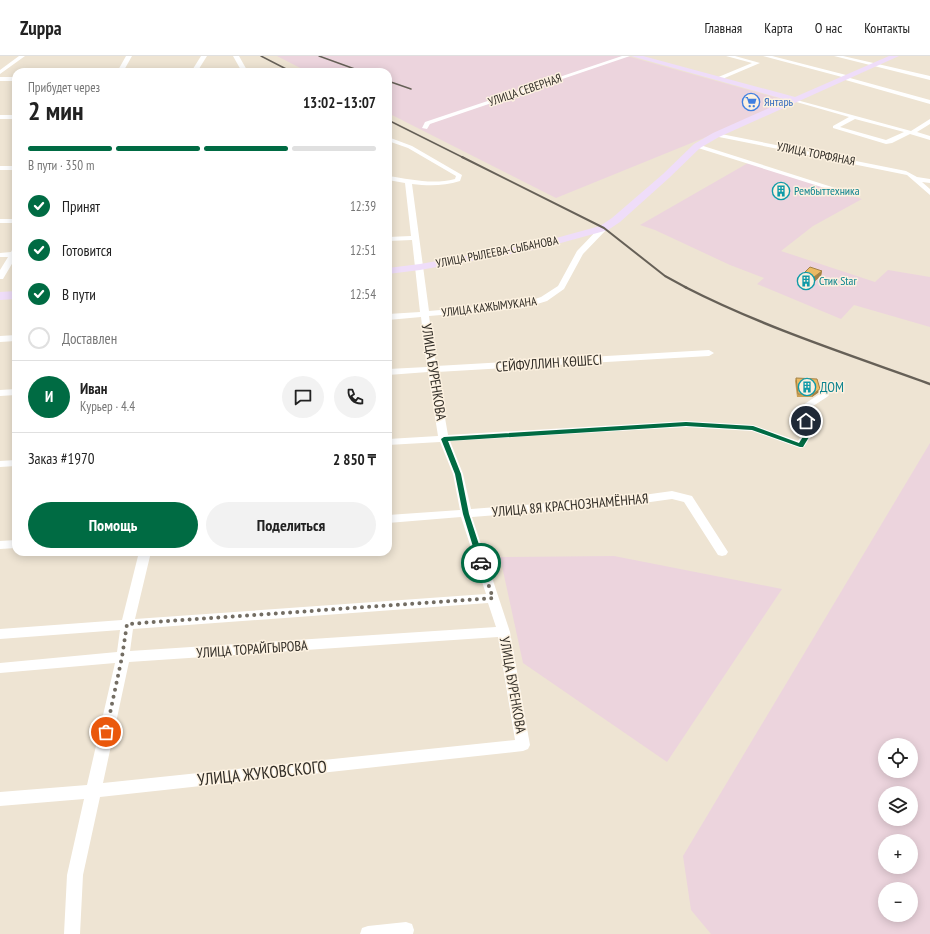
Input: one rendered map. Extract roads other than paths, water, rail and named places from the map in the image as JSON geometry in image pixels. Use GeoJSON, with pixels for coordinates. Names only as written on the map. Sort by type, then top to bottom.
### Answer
{"type":"FeatureCollection","features":[{"type":"Feature","properties":{"kind":"street"},"geometry":{"type":"LineString","coordinates":[[0,72],[22,56]]}},
{"type":"Feature","properties":{"kind":"street"},"geometry":{"type":"LineString","coordinates":[[122,68],[129,56]]}},
{"type":"Feature","properties":{"kind":"street"},"geometry":{"type":"LineString","coordinates":[[196,68],[204,56]]}},
{"type":"Feature","properties":{"kind":"street"},"geometry":{"type":"LineString","coordinates":[[236,56],[243,68]]}},
{"type":"Feature","properties":{"kind":"street","name":"УЛИЦА СЕВЕРНАЯ"},"geometry":{"type":"LineString","coordinates":[[426,128],[427,123],[627,56]]}},
{"type":"Feature","properties":{"kind":"street"},"geometry":{"type":"LineString","coordinates":[[635,56],[930,138]]}},
{"type":"Feature","properties":{"kind":"street"},"geometry":{"type":"LineString","coordinates":[[718,79],[757,63],[728,56]]}},
{"type":"Feature","properties":{"kind":"street"},"geometry":{"type":"LineString","coordinates":[[766,56],[930,102]]}},
{"type":"Feature","properties":{"kind":"street"},"geometry":{"type":"LineString","coordinates":[[837,56],[928,76]]}},
{"type":"Feature","properties":{"kind":"street"},"geometry":{"type":"LineString","coordinates":[[604,228],[616,220],[666,176],[697,146],[716,135],[895,56]]}},
{"type":"Feature","properties":{"kind":"street"},"geometry":{"type":"LineString","coordinates":[[0,79],[12,79]]}},
{"type":"Feature","properties":{"kind":"street"},"geometry":{"type":"LineString","coordinates":[[0,117],[12,117]]}},
{"type":"Feature","properties":{"kind":"street"},"geometry":{"type":"LineString","coordinates":[[854,117],[835,127],[886,142],[890,142],[929,122]]}},
{"type":"Feature","properties":{"kind":"street","name":"УЛИЦА ТОРФЯНАЯ"},"geometry":{"type":"LineString","coordinates":[[716,135],[904,172],[930,193]]}},
{"type":"Feature","properties":{"kind":"street"},"geometry":{"type":"LineString","coordinates":[[392,140],[410,147],[459,175],[458,180],[449,183],[436,184],[392,178]]}},
{"type":"Feature","properties":{"kind":"street","name":"УЛИЦА ТОРФЯНАЯ"},"geometry":{"type":"LineString","coordinates":[[697,146],[852,195]]}},
{"type":"Feature","properties":{"kind":"street"},"geometry":{"type":"LineString","coordinates":[[0,168],[12,168]]}},
{"type":"Feature","properties":{"kind":"street","name":"УЛИЦА ТОРФЯНАЯ"},"geometry":{"type":"LineString","coordinates":[[914,179],[930,181]]}},
{"type":"Feature","properties":{"kind":"street","name":"УЛИЦА БУРЕНКОВА"},"geometry":{"type":"LineString","coordinates":[[408,180],[432,370],[444,439],[458,474],[466,514],[504,632],[523,745]]}},
{"type":"Feature","properties":{"kind":"street"},"geometry":{"type":"LineString","coordinates":[[0,221],[12,221]]}},
{"type":"Feature","properties":{"kind":"street","name":"УЛИЦА РЫЛЕЕВА-СЫБАНОВА"},"geometry":{"type":"LineString","coordinates":[[392,270],[539,246],[604,228]]}},
{"type":"Feature","properties":{"kind":"street","name":"УЛИЦА КАЖЫМУКАНА"},"geometry":{"type":"LineString","coordinates":[[392,317],[426,315],[524,305],[544,300],[561,287],[580,253],[604,228]]}},
{"type":"Feature","properties":{"kind":"street"},"geometry":{"type":"LineString","coordinates":[[392,239],[415,238]]}},
{"type":"Feature","properties":{"kind":"street"},"geometry":{"type":"LineString","coordinates":[[0,254],[12,253]]}},
{"type":"Feature","properties":{"kind":"street"},"geometry":{"type":"LineString","coordinates":[[0,277],[12,258]]}},
{"type":"Feature","properties":{"kind":"street"},"geometry":{"type":"LineString","coordinates":[[0,296],[12,295]]}},
{"type":"Feature","properties":{"kind":"street"},"geometry":{"type":"LineString","coordinates":[[0,339],[12,338]]}},
{"type":"Feature","properties":{"kind":"street","name":"СЕЙФУЛЛИН КӨШЕСІ"},"geometry":{"type":"LineString","coordinates":[[392,372],[709,353]]}},
{"type":"Feature","properties":{"kind":"street"},"geometry":{"type":"LineString","coordinates":[[0,393],[12,392]]}},
{"type":"Feature","properties":{"kind":"street"},"geometry":{"type":"LineString","coordinates":[[392,442],[686,424],[753,428],[800,446],[809,432],[804,407],[824,395]]}},
{"type":"Feature","properties":{"kind":"street"},"geometry":{"type":"LineString","coordinates":[[0,464],[12,463]]}},
{"type":"Feature","properties":{"kind":"street","name":"УЛИЦА 8Я КРАСНОЗНАМЁННАЯ"},"geometry":{"type":"LineString","coordinates":[[392,519],[629,501],[672,495],[688,499],[722,552]]}},
{"type":"Feature","properties":{"kind":"street"},"geometry":{"type":"LineString","coordinates":[[0,545],[12,544]]}},
{"type":"Feature","properties":{"kind":"street"},"geometry":{"type":"LineString","coordinates":[[72,934],[75,875],[122,657],[127,624],[144,556]]}},
{"type":"Feature","properties":{"kind":"street"},"geometry":{"type":"LineString","coordinates":[[0,634],[493,598]]}},
{"type":"Feature","properties":{"kind":"street","name":"УЛИЦА ТОРАЙГЫРОВА"},"geometry":{"type":"LineString","coordinates":[[0,668],[122,657],[504,632]]}},
{"type":"Feature","properties":{"kind":"street","name":"УЛИЦА ЖУКОВСКОГО"},"geometry":{"type":"LineString","coordinates":[[0,799],[93,791],[523,745]]}},
{"type":"Feature","properties":{"kind":"street"},"geometry":{"type":"LineString","coordinates":[[368,934],[406,930]]}},
{"type":"Feature","properties":{"kind":"railway"},"geometry":{"type":"LineString","coordinates":[[261,56],[284,68]]}},
{"type":"Feature","properties":{"kind":"railway"},"geometry":{"type":"LineString","coordinates":[[319,56],[352,68]]}},
{"type":"Feature","properties":{"kind":"railway"},"geometry":{"type":"LineString","coordinates":[[392,82],[411,89]]}},
{"type":"Feature","properties":{"kind":"railway"},"geometry":{"type":"LineString","coordinates":[[392,122],[604,228],[665,276],[686,288]]}},
{"type":"Feature","properties":{"kind":"railway"},"geometry":{"type":"LineString","coordinates":[[686,288],[745,315],[775,327],[930,384]]}},
{"type":"Feature","properties":{"kind":"place","name":"Янтарь"},"geometry":{"type":"Point","coordinates":[751,102]}},
{"type":"Feature","properties":{"kind":"place","name":"Рембыттехника"},"geometry":{"type":"Point","coordinates":[781,191]}},
{"type":"Feature","properties":{"kind":"place","name":"Стик Star"},"geometry":{"type":"Point","coordinates":[806,281]}},
{"type":"Feature","properties":{"kind":"place","name":"ДОМ"},"geometry":{"type":"Point","coordinates":[807,387]}}]}
